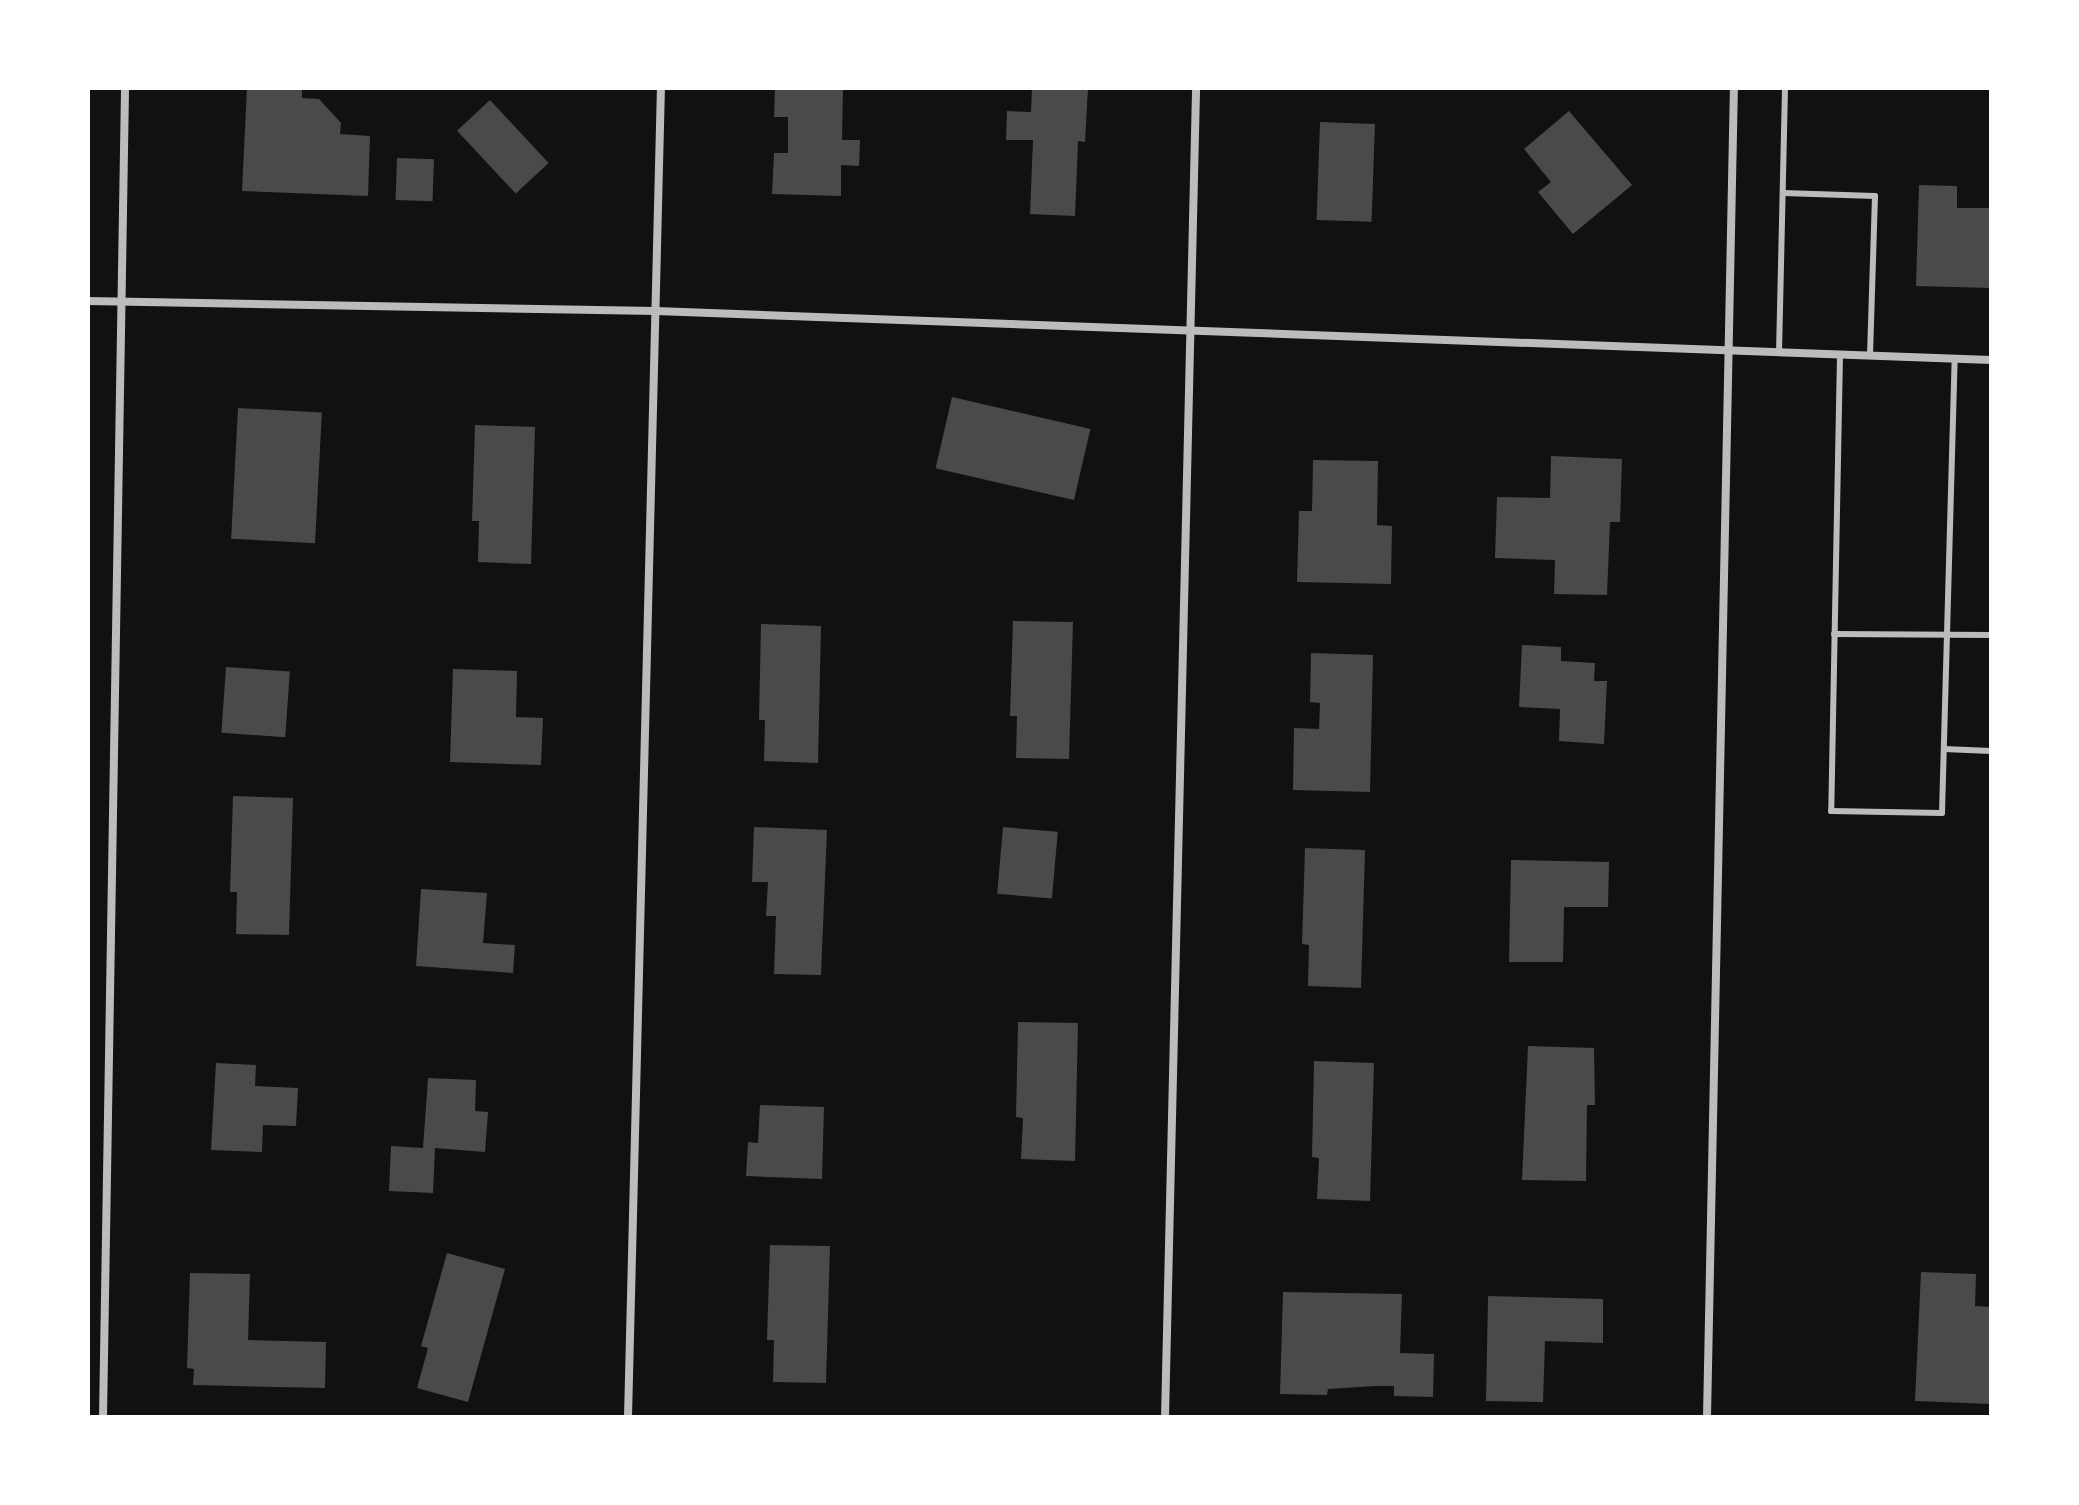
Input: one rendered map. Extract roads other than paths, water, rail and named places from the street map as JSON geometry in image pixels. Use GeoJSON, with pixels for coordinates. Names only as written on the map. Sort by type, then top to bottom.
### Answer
{"type":"FeatureCollection","features":[{"type":"Feature","properties":{"kind":"street"},"geometry":{"type":"LineString","coordinates":[[103,1417],[125,88]]}},
{"type":"Feature","properties":{"kind":"street"},"geometry":{"type":"LineString","coordinates":[[628,1417],[661,88]]}},
{"type":"Feature","properties":{"kind":"street"},"geometry":{"type":"LineString","coordinates":[[1165,1417],[1196,88]]}},
{"type":"Feature","properties":{"kind":"street"},"geometry":{"type":"LineString","coordinates":[[1707,1417],[1734,88]]}},
{"type":"Feature","properties":{"kind":"street"},"geometry":{"type":"LineString","coordinates":[[88,301],[656,311],[1190,328],[1991,360]]}},
{"type":"Feature","properties":{"kind":"lane"},"geometry":{"type":"LineString","coordinates":[[1779,353],[1785,88]]}},
{"type":"Feature","properties":{"kind":"lane"},"geometry":{"type":"LineString","coordinates":[[1783,193],[1875,196],[1870,356]]}},
{"type":"Feature","properties":{"kind":"lane"},"geometry":{"type":"LineString","coordinates":[[1840,355],[1831,811],[1942,813],[1955,359]]}},
{"type":"Feature","properties":{"kind":"lane"},"geometry":{"type":"LineString","coordinates":[[1834,634],[1991,635]]}},
{"type":"Feature","properties":{"kind":"lane"},"geometry":{"type":"LineString","coordinates":[[1944,749],[1991,751]]}}]}
